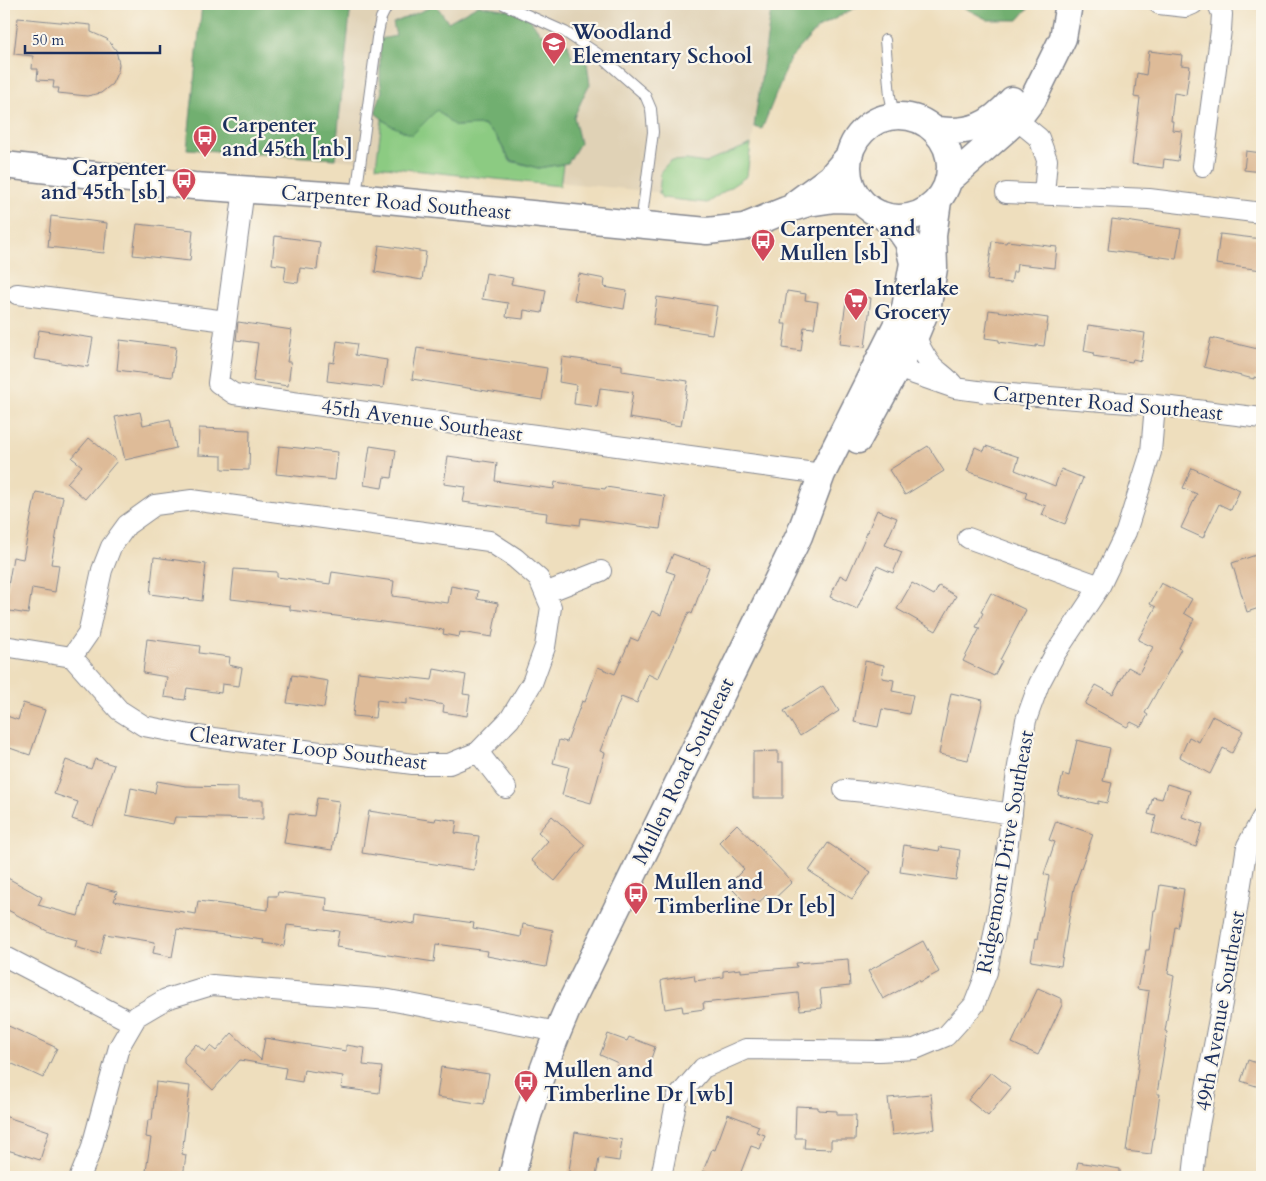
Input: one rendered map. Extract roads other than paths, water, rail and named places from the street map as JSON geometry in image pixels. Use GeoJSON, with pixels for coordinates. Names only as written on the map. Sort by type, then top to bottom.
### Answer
{"type":"FeatureCollection","features":[{"type":"Feature","properties":{"kind":"street"},"geometry":{"type":"LineString","coordinates":[[943,191],[951,167],[949,153],[944,141],[936,130],[921,120],[903,115],[894,115],[876,120],[868,125],[856,139],[849,156],[849,177],[853,190],[870,207],[889,217],[906,218],[923,212],[1017,120],[1034,99],[1063,38],[1068,4]]}},
{"type":"Feature","properties":{"kind":"street"},"geometry":{"type":"LineString","coordinates":[[936,130],[955,132],[966,130],[990,121],[1002,112],[1019,92],[1050,32],[1068,4]]}},
{"type":"Feature","properties":{"kind":"street"},"geometry":{"type":"LineString","coordinates":[[1159,4],[1186,7],[1193,4]]}},
{"type":"Feature","properties":{"kind":"street"},"geometry":{"type":"LineString","coordinates":[[1203,166],[1221,31],[1222,14],[1218,4]]}},
{"type":"Feature","properties":{"kind":"street"},"geometry":{"type":"LineString","coordinates":[[1017,120],[1039,138],[1048,160],[1044,195]]}},
{"type":"Feature","properties":{"kind":"street","name":"Carpenter Road Southeast"},"geometry":{"type":"LineString","coordinates":[[786,210],[830,178],[849,156]]}},
{"type":"Feature","properties":{"kind":"street","name":"Carpenter Road Southeast"},"geometry":{"type":"LineString","coordinates":[[4,166],[194,186],[356,197],[686,230],[714,231],[744,227],[808,203],[835,199],[870,207]]}},
{"type":"Feature","properties":{"kind":"street","name":"45th Avenue Southeast"},"geometry":{"type":"LineString","coordinates":[[244,190],[218,383],[234,394],[822,474]]}},
{"type":"Feature","properties":{"kind":"street","name":"Mullen Road Southeast"},"geometry":{"type":"LineString","coordinates":[[799,536],[830,492],[916,334],[928,304],[932,284],[934,268],[933,236],[943,191]]}},
{"type":"Feature","properties":{"kind":"street"},"geometry":{"type":"LineString","coordinates":[[1006,193],[1149,199],[1262,213]]}},
{"type":"Feature","properties":{"kind":"street","name":"Mullen Road Southeast"},"geometry":{"type":"LineString","coordinates":[[512,1177],[522,1134],[539,1079],[558,1032],[618,904],[799,536],[822,474],[905,308],[912,264],[908,242],[900,229],[870,207]]}},
{"type":"Feature","properties":{"kind":"street"},"geometry":{"type":"LineString","coordinates":[[18,294],[226,320]]}},
{"type":"Feature","properties":{"kind":"street"},"geometry":{"type":"LineString","coordinates":[[897,368],[895,357],[905,308]]}},
{"type":"Feature","properties":{"kind":"street"},"geometry":{"type":"LineString","coordinates":[[916,334],[931,364],[948,378],[955,388]]}},
{"type":"Feature","properties":{"kind":"street","name":"Carpenter Road Southeast"},"geometry":{"type":"LineString","coordinates":[[897,368],[955,388],[1155,405],[1262,418]]}},
{"type":"Feature","properties":{"kind":"street","name":"Ridgemont Drive Southeast"},"geometry":{"type":"LineString","coordinates":[[661,1177],[677,1098],[703,1068],[746,1049],[879,1051],[915,1049],[946,1036],[974,1006],[987,972],[1001,897],[1016,772],[1026,720],[1039,684],[1055,654],[1100,586],[1126,532],[1142,486],[1151,452],[1155,405]]}},
{"type":"Feature","properties":{"kind":"street","name":"Clearwater Loop Southeast"},"geometry":{"type":"LineString","coordinates":[[192,500],[489,541],[515,558],[539,579],[545,593],[551,607],[545,648],[532,683],[510,719],[478,752],[449,764],[414,764],[190,735],[144,726],[119,710],[72,657],[88,634],[102,570],[111,547],[127,526],[155,505],[174,502],[192,500]]}},
{"type":"Feature","properties":{"kind":"street"},"geometry":{"type":"LineString","coordinates":[[968,538],[1100,586]]}},
{"type":"Feature","properties":{"kind":"street"},"geometry":{"type":"LineString","coordinates":[[545,593],[601,571]]}},
{"type":"Feature","properties":{"kind":"street"},"geometry":{"type":"LineString","coordinates":[[4,646],[72,657]]}},
{"type":"Feature","properties":{"kind":"street"},"geometry":{"type":"LineString","coordinates":[[478,752],[506,788]]}},
{"type":"Feature","properties":{"kind":"street"},"geometry":{"type":"LineString","coordinates":[[844,790],[1012,814]]}},
{"type":"Feature","properties":{"kind":"street","name":"49th Avenue Southeast"},"geometry":{"type":"LineString","coordinates":[[1193,1177],[1198,1131],[1224,994],[1248,846],[1262,818]]}},
{"type":"Feature","properties":{"kind":"street"},"geometry":{"type":"LineString","coordinates":[[4,956],[133,1023]]}},
{"type":"Feature","properties":{"kind":"street"},"geometry":{"type":"LineString","coordinates":[[80,1177],[91,1150],[119,1047],[137,1016],[166,999],[212,985],[389,1000],[558,1032]]}},
{"type":"Feature","properties":{"kind":"lane"},"geometry":{"type":"LineString","coordinates":[[356,197],[377,38],[381,18],[388,4]]}},
{"type":"Feature","properties":{"kind":"lane"},"geometry":{"type":"LineString","coordinates":[[504,4],[565,32],[598,54],[645,95],[651,109],[653,132],[640,225]]}},
{"type":"Feature","properties":{"kind":"lane"},"geometry":{"type":"LineString","coordinates":[[885,40],[890,96],[894,115]]}},
{"type":"Feature","properties":{"kind":"place","name":"Woodland Elementary School"},"geometry":{"type":"Point","coordinates":[554,65]}},
{"type":"Feature","properties":{"kind":"place","name":"Carpenter and 45th [nb]"},"geometry":{"type":"Point","coordinates":[205,158]}},
{"type":"Feature","properties":{"kind":"place","name":"Carpenter and 45th [sb]"},"geometry":{"type":"Point","coordinates":[184,201]}},
{"type":"Feature","properties":{"kind":"place","name":"Carpenter and Mullen [sb]"},"geometry":{"type":"Point","coordinates":[763,262]}},
{"type":"Feature","properties":{"kind":"place","name":"Interlake Grocery"},"geometry":{"type":"Point","coordinates":[856,321]}},
{"type":"Feature","properties":{"kind":"place","name":"Mullen and Timberline Dr [eb]"},"geometry":{"type":"Point","coordinates":[636,915]}},
{"type":"Feature","properties":{"kind":"place","name":"Mullen and Timberline Dr [wb]"},"geometry":{"type":"Point","coordinates":[526,1103]}}]}
